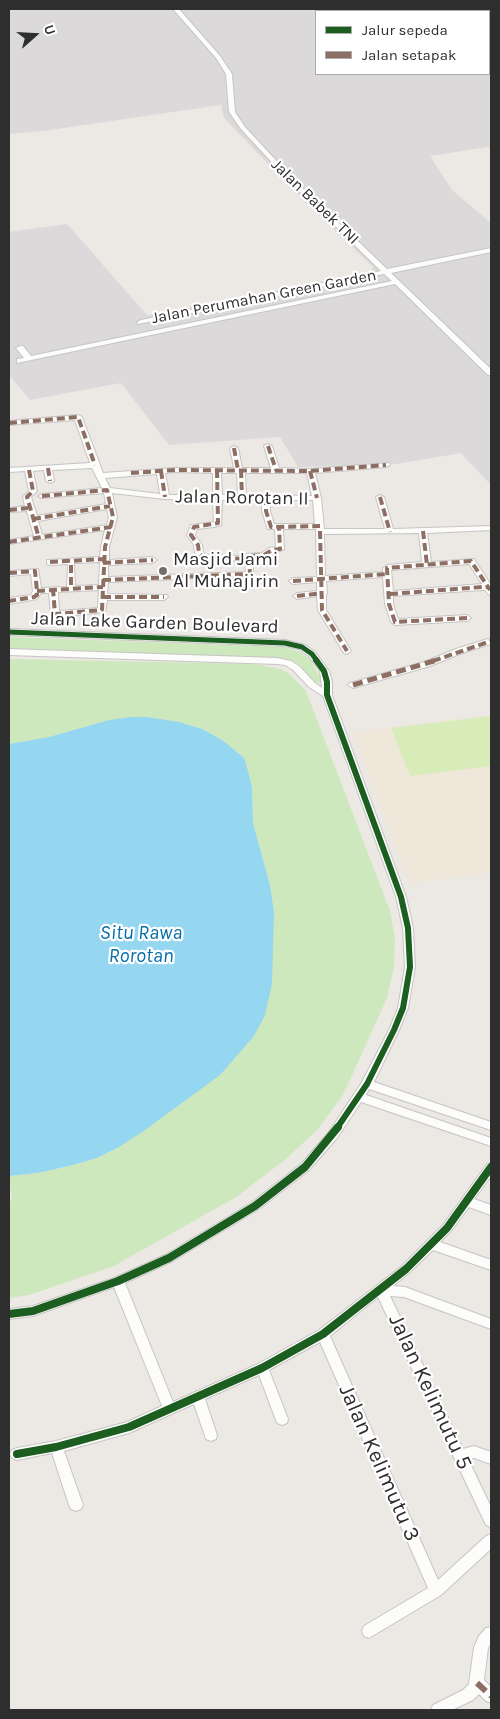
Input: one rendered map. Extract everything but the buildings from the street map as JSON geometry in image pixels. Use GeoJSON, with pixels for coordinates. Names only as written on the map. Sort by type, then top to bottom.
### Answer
{"type":"FeatureCollection","features":[{"type":"Feature","properties":{"kind":"street","name":"Jalan Babek TNI"},"geometry":{"type":"LineString","coordinates":[[176,9],[218,58],[229,74],[230,104],[236,120],[292,181],[491,373]]}},
{"type":"Feature","properties":{"kind":"street","name":"Jalan Perumahan Green Garden"},"geometry":{"type":"LineString","coordinates":[[141,322],[388,273],[491,250]]}},
{"type":"Feature","properties":{"kind":"street"},"geometry":{"type":"LineString","coordinates":[[24,355],[396,281]]}},
{"type":"Feature","properties":{"kind":"street"},"geometry":{"type":"LineString","coordinates":[[9,423],[78,417],[95,465],[107,490],[113,517],[103,561],[103,609],[101,611],[57,614],[54,612],[53,590]]}},
{"type":"Feature","properties":{"kind":"street"},"geometry":{"type":"LineString","coordinates":[[268,446],[276,470]]}},
{"type":"Feature","properties":{"kind":"street"},"geometry":{"type":"LineString","coordinates":[[234,448],[242,498]]}},
{"type":"Feature","properties":{"kind":"street"},"geometry":{"type":"LineString","coordinates":[[9,470],[95,465]]}},
{"type":"Feature","properties":{"kind":"street"},"geometry":{"type":"LineString","coordinates":[[100,476],[161,471],[310,471],[386,465]]}},
{"type":"Feature","properties":{"kind":"street"},"geometry":{"type":"LineString","coordinates":[[48,468],[50,481]]}},
{"type":"Feature","properties":{"kind":"street"},"geometry":{"type":"LineString","coordinates":[[29,470],[33,491],[27,497],[28,508],[38,538]]}},
{"type":"Feature","properties":{"kind":"street"},"geometry":{"type":"LineString","coordinates":[[217,470],[218,520],[214,525],[192,528],[192,535],[198,545],[200,556],[248,559],[249,556],[264,555],[271,550],[280,549],[275,527],[266,511],[266,498]]}},
{"type":"Feature","properties":{"kind":"street"},"geometry":{"type":"LineString","coordinates":[[161,471],[165,497]]}},
{"type":"Feature","properties":{"kind":"street"},"geometry":{"type":"LineString","coordinates":[[310,471],[317,498]]}},
{"type":"Feature","properties":{"kind":"street","name":"Jalan Rorotan II"},"geometry":{"type":"LineString","coordinates":[[42,496],[107,490],[165,497],[317,498],[320,529],[390,532],[491,528]]}},
{"type":"Feature","properties":{"kind":"street"},"geometry":{"type":"LineString","coordinates":[[380,498],[390,532]]}},
{"type":"Feature","properties":{"kind":"street"},"geometry":{"type":"LineString","coordinates":[[32,519],[110,506]]}},
{"type":"Feature","properties":{"kind":"street"},"geometry":{"type":"LineString","coordinates":[[9,510],[28,508]]}},
{"type":"Feature","properties":{"kind":"street"},"geometry":{"type":"LineString","coordinates":[[9,542],[111,527]]}},
{"type":"Feature","properties":{"kind":"street"},"geometry":{"type":"LineString","coordinates":[[275,527],[320,529],[322,610],[347,651]]}},
{"type":"Feature","properties":{"kind":"street"},"geometry":{"type":"LineString","coordinates":[[423,531],[427,565]]}},
{"type":"Feature","properties":{"kind":"street"},"geometry":{"type":"LineString","coordinates":[[37,591],[103,584],[250,574],[248,559]]}},
{"type":"Feature","properties":{"kind":"street"},"geometry":{"type":"LineString","coordinates":[[50,562],[153,560]]}},
{"type":"Feature","properties":{"kind":"street"},"geometry":{"type":"LineString","coordinates":[[467,618],[395,622],[389,604],[390,594],[387,574],[389,567],[471,561],[490,590]]}},
{"type":"Feature","properties":{"kind":"street"},"geometry":{"type":"LineString","coordinates":[[71,565],[71,588]]}},
{"type":"Feature","properties":{"kind":"street"},"geometry":{"type":"LineString","coordinates":[[9,573],[34,571],[37,591],[37,595],[9,601]]}},
{"type":"Feature","properties":{"kind":"street"},"geometry":{"type":"LineString","coordinates":[[292,581],[387,574]]}},
{"type":"Feature","properties":{"kind":"street"},"geometry":{"type":"LineString","coordinates":[[191,577],[191,588]]}},
{"type":"Feature","properties":{"kind":"street"},"geometry":{"type":"LineString","coordinates":[[390,594],[490,590]]}},
{"type":"Feature","properties":{"kind":"street"},"geometry":{"type":"LineString","coordinates":[[297,596],[323,593]]}},
{"type":"Feature","properties":{"kind":"street"},"geometry":{"type":"LineString","coordinates":[[103,597],[164,597]]}},
{"type":"Feature","properties":{"kind":"street","name":"Jalan Lake Garden Boulevard"},"geometry":{"type":"LineString","coordinates":[[9,632],[285,642],[302,647],[319,661],[327,682],[326,694],[312,685],[296,668],[288,663],[277,661],[9,652]]}},
{"type":"Feature","properties":{"kind":"street"},"geometry":{"type":"LineString","coordinates":[[353,685],[428,664],[459,651],[491,642]]}},
{"type":"Feature","properties":{"kind":"street"},"geometry":{"type":"LineString","coordinates":[[9,1314],[34,1311],[118,1281],[169,1258],[259,1203],[305,1167],[333,1135],[367,1084],[403,1008],[410,967],[408,928],[401,896],[326,694]]}},
{"type":"Feature","properties":{"kind":"street"},"geometry":{"type":"LineString","coordinates":[[367,1084],[491,1126]]}},
{"type":"Feature","properties":{"kind":"street"},"geometry":{"type":"LineString","coordinates":[[359,1097],[491,1142]]}},
{"type":"Feature","properties":{"kind":"street"},"geometry":{"type":"LineString","coordinates":[[17,1454],[56,1447],[129,1427],[262,1368],[323,1334],[406,1269],[447,1228],[491,1167]]}},
{"type":"Feature","properties":{"kind":"street"},"geometry":{"type":"LineString","coordinates":[[466,1201],[491,1210]]}},
{"type":"Feature","properties":{"kind":"street"},"geometry":{"type":"LineString","coordinates":[[431,1244],[491,1265]]}},
{"type":"Feature","properties":{"kind":"street"},"geometry":{"type":"LineString","coordinates":[[118,1281],[169,1408]]}},
{"type":"Feature","properties":{"kind":"street","name":"Jalan Kelimutu 5"},"geometry":{"type":"LineString","coordinates":[[491,1324],[405,1292],[381,1290],[491,1521]]}},
{"type":"Feature","properties":{"kind":"street","name":"Jalan Kelimutu 3"},"geometry":{"type":"LineString","coordinates":[[323,1334],[436,1591]]}},
{"type":"Feature","properties":{"kind":"street"},"geometry":{"type":"LineString","coordinates":[[262,1368],[282,1419]]}},
{"type":"Feature","properties":{"kind":"street"},"geometry":{"type":"LineString","coordinates":[[198,1397],[211,1435]]}},
{"type":"Feature","properties":{"kind":"street"},"geometry":{"type":"LineString","coordinates":[[56,1447],[76,1505]]}},
{"type":"Feature","properties":{"kind":"street"},"geometry":{"type":"LineString","coordinates":[[460,1456],[474,1452],[491,1458]]}},
{"type":"Feature","properties":{"kind":"street"},"geometry":{"type":"LineString","coordinates":[[369,1631],[436,1591],[491,1540]]}},
{"type":"Feature","properties":{"kind":"street"},"geometry":{"type":"LineString","coordinates":[[438,1710],[468,1695],[477,1683],[481,1647],[491,1633]]}},
{"type":"Feature","properties":{"kind":"street"},"geometry":{"type":"LineString","coordinates":[[477,1683],[491,1696]]}},
{"type":"Feature","properties":{"kind":"shaded area"},"geometry":{"type":"Polygon","coordinates":[[[9,9],[491,9],[491,149],[488,147],[430,156],[452,190],[491,223],[491,485],[461,453],[396,464],[298,467],[280,437],[169,445],[121,383],[30,400],[9,375],[9,232],[67,224],[147,315],[363,275],[371,273],[373,267],[296,193],[224,118],[221,105],[43,131],[9,134],[9,9]]]}},
{"type":"Feature","properties":{"kind":"shaded area"},"geometry":{"type":"Polygon","coordinates":[[[491,715],[491,873],[409,883],[353,732],[491,715]]]}},
{"type":"Feature","properties":{"kind":"green space"},"geometry":{"type":"Polygon","coordinates":[[[9,637],[284,647],[300,652],[310,659],[322,681],[315,682],[301,666],[289,659],[9,648],[9,637]]]}},
{"type":"Feature","properties":{"kind":"green space"},"geometry":{"type":"Polygon","coordinates":[[[9,659],[253,664],[282,669],[289,674],[306,691],[390,911],[395,939],[394,967],[387,998],[343,1095],[318,1129],[286,1159],[236,1197],[114,1266],[29,1295],[9,1298],[9,1203],[12,1200],[9,1176],[38,1173],[73,1165],[97,1158],[119,1147],[274,912],[270,885],[253,823],[252,787],[242,756],[238,752],[147,717],[109,720],[49,737],[9,744],[9,659]]]}},
{"type":"Feature","properties":{"kind":"green space"},"geometry":{"type":"Polygon","coordinates":[[[491,716],[491,766],[410,776],[391,728],[491,716]]]}},
{"type":"Feature","properties":{"kind":"water","name":"Situ Rawa Rorotan"},"geometry":{"type":"Polygon","coordinates":[[[147,717],[179,722],[202,729],[222,740],[245,760],[252,787],[253,823],[270,885],[274,912],[272,984],[265,1015],[254,1036],[220,1075],[119,1147],[97,1158],[73,1165],[38,1173],[9,1176],[9,744],[49,737],[109,720],[147,717]]]}},
{"type":"Feature","properties":{"kind":"marked path"},"geometry":{"type":"LineString","coordinates":[[9,423],[78,417],[95,465]]}},
{"type":"Feature","properties":{"kind":"marked path"},"geometry":{"type":"LineString","coordinates":[[268,446],[276,470]]}},
{"type":"Feature","properties":{"kind":"marked path"},"geometry":{"type":"LineString","coordinates":[[234,448],[238,470]]}},
{"type":"Feature","properties":{"kind":"marked path"},"geometry":{"type":"LineString","coordinates":[[131,473],[175,470],[310,471],[386,465]]}},
{"type":"Feature","properties":{"kind":"marked path"},"geometry":{"type":"LineString","coordinates":[[48,468],[50,481]]}},
{"type":"Feature","properties":{"kind":"marked path"},"geometry":{"type":"LineString","coordinates":[[29,470],[33,491],[27,497],[39,538]]}},
{"type":"Feature","properties":{"kind":"marked path"},"geometry":{"type":"LineString","coordinates":[[217,470],[218,523],[194,527],[191,535],[198,545],[199,553],[203,557],[248,559]]}},
{"type":"Feature","properties":{"kind":"marked path"},"geometry":{"type":"LineString","coordinates":[[241,470],[242,498]]}},
{"type":"Feature","properties":{"kind":"marked path"},"geometry":{"type":"LineString","coordinates":[[161,471],[165,497]]}},
{"type":"Feature","properties":{"kind":"marked path"},"geometry":{"type":"LineString","coordinates":[[310,471],[317,498]]}},
{"type":"Feature","properties":{"kind":"marked path"},"geometry":{"type":"LineString","coordinates":[[42,496],[107,490],[113,517],[105,547],[102,610],[55,614],[53,589]]}},
{"type":"Feature","properties":{"kind":"marked path"},"geometry":{"type":"LineString","coordinates":[[266,497],[266,511],[271,527],[320,526]]}},
{"type":"Feature","properties":{"kind":"marked path"},"geometry":{"type":"LineString","coordinates":[[380,497],[390,532]]}},
{"type":"Feature","properties":{"kind":"marked path"},"geometry":{"type":"LineString","coordinates":[[33,519],[110,506]]}},
{"type":"Feature","properties":{"kind":"marked path"},"geometry":{"type":"LineString","coordinates":[[9,510],[28,508]]}},
{"type":"Feature","properties":{"kind":"marked path"},"geometry":{"type":"LineString","coordinates":[[9,542],[111,527]]}},
{"type":"Feature","properties":{"kind":"marked path"},"geometry":{"type":"LineString","coordinates":[[103,580],[250,574],[249,556],[264,555],[272,550],[280,549],[279,527]]}},
{"type":"Feature","properties":{"kind":"marked path"},"geometry":{"type":"LineString","coordinates":[[320,531],[322,610],[347,651]]}},
{"type":"Feature","properties":{"kind":"marked path"},"geometry":{"type":"LineString","coordinates":[[423,531],[427,565]]}},
{"type":"Feature","properties":{"kind":"marked path"},"geometry":{"type":"LineString","coordinates":[[50,562],[103,559]]}},
{"type":"Feature","properties":{"kind":"marked path"},"geometry":{"type":"LineString","coordinates":[[103,563],[153,560]]}},
{"type":"Feature","properties":{"kind":"marked path"},"geometry":{"type":"LineString","coordinates":[[467,618],[395,622],[389,604],[387,568],[471,561],[488,587]]}},
{"type":"Feature","properties":{"kind":"marked path"},"geometry":{"type":"LineString","coordinates":[[71,565],[71,588]]}},
{"type":"Feature","properties":{"kind":"marked path"},"geometry":{"type":"LineString","coordinates":[[9,573],[35,571],[37,591],[37,595],[34,597],[9,601]]}},
{"type":"Feature","properties":{"kind":"marked path"},"geometry":{"type":"LineString","coordinates":[[293,581],[387,574]]}},
{"type":"Feature","properties":{"kind":"marked path"},"geometry":{"type":"LineString","coordinates":[[37,591],[103,587]]}},
{"type":"Feature","properties":{"kind":"marked path"},"geometry":{"type":"LineString","coordinates":[[390,594],[482,587],[488,587],[490,590]]}},
{"type":"Feature","properties":{"kind":"marked path"},"geometry":{"type":"LineString","coordinates":[[297,596],[323,593]]}},
{"type":"Feature","properties":{"kind":"marked path"},"geometry":{"type":"LineString","coordinates":[[103,597],[164,597]]}},
{"type":"Feature","properties":{"kind":"marked path"},"geometry":{"type":"LineString","coordinates":[[353,685],[427,664],[491,641]]}},
{"type":"Feature","properties":{"kind":"marked path"},"geometry":{"type":"LineString","coordinates":[[477,1683],[491,1696]]}},
{"type":"Feature","properties":{"kind":"cycle path"},"geometry":{"type":"LineString","coordinates":[[9,632],[285,643],[302,647],[312,654],[324,671],[327,682],[327,695],[401,897],[408,928],[410,967],[403,1008],[367,1084],[333,1135],[305,1167],[255,1206],[169,1258],[118,1281],[33,1311],[9,1314]]}},
{"type":"Feature","properties":{"kind":"cycle path"},"geometry":{"type":"LineString","coordinates":[[17,1454],[56,1447],[129,1427],[262,1368],[323,1334],[406,1269],[447,1228],[491,1167]]}},
{"type":"Feature","properties":{"kind":"place","name":"Masjid Jami Al Muhajirin"},"geometry":{"type":"Point","coordinates":[163,571]}}]}
